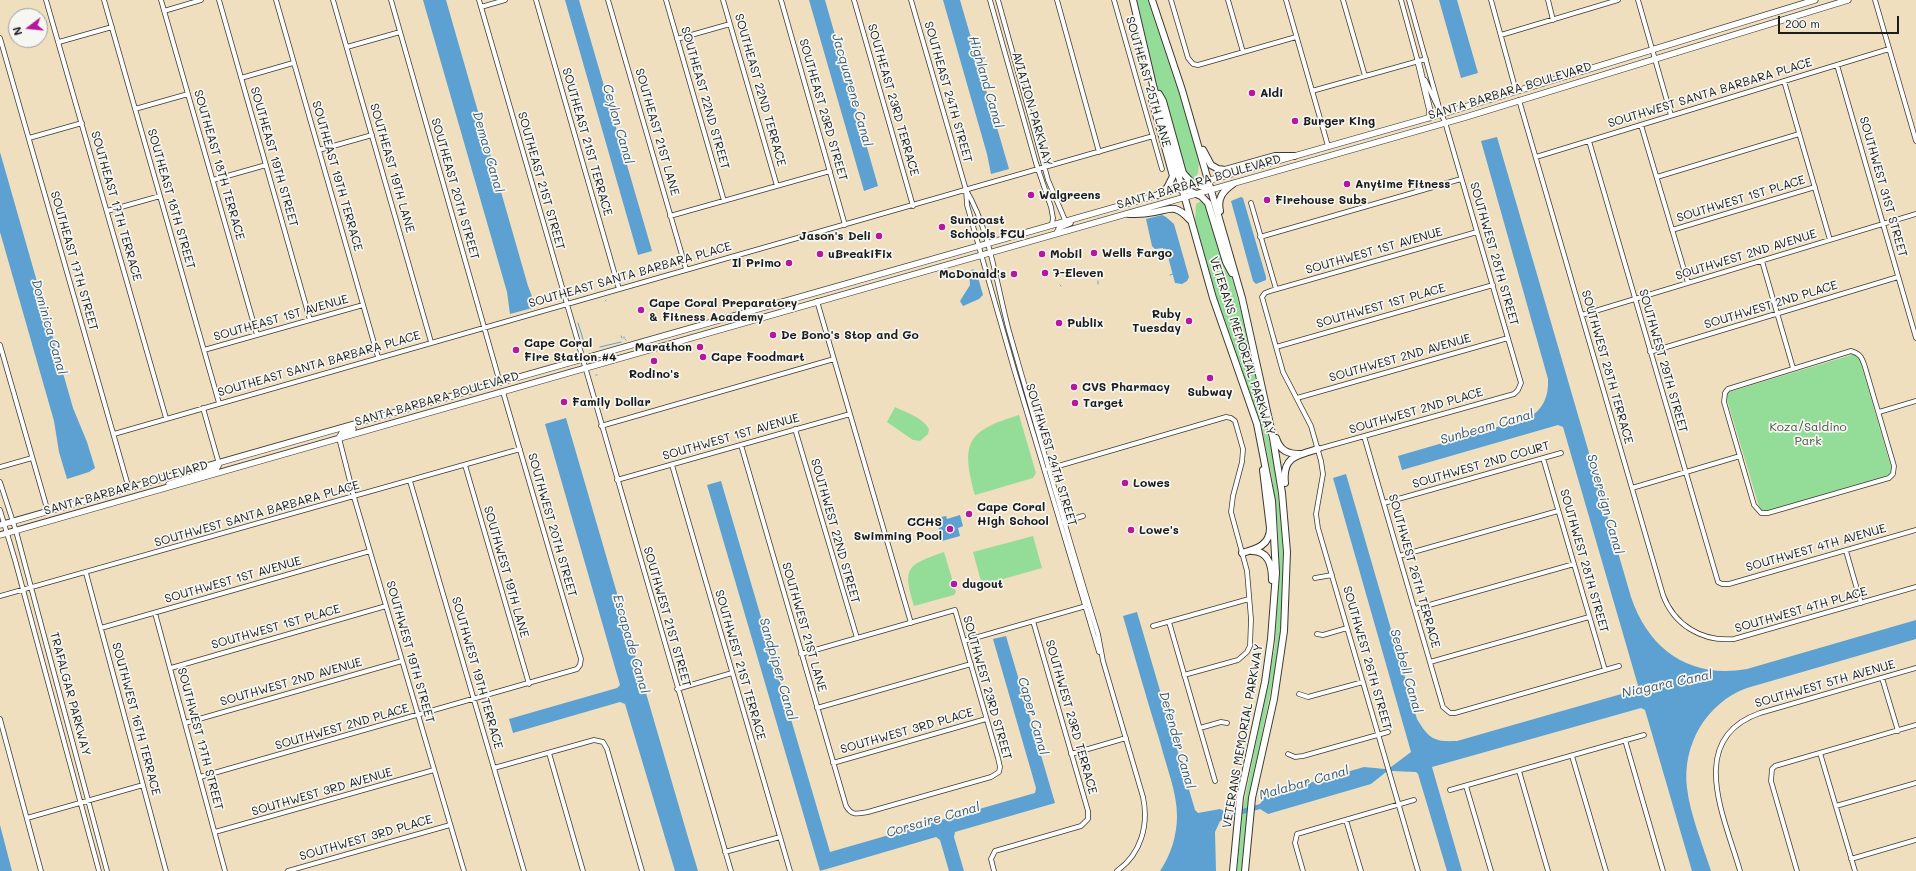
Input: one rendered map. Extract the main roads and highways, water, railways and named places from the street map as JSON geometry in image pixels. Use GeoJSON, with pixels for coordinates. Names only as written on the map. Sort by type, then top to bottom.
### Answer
{"type":"FeatureCollection","features":[{"type":"Feature","properties":{"kind":"highway","name":"VETERANS MEMORIAL PARKWAY"},"geometry":{"type":"LineString","coordinates":[[1133,0],[1153,84],[1213,298],[1257,424],[1269,480],[1275,548],[1274,608],[1265,682],[1240,797],[1233,871]]}},
{"type":"Feature","properties":{"kind":"highway","name":"VETERANS MEMORIAL PARKWAY"},"geometry":{"type":"LineString","coordinates":[[1152,0],[1175,70],[1240,290],[1277,460],[1282,493],[1287,552],[1286,611],[1274,699],[1252,798],[1245,871]]}},
{"type":"Feature","properties":{"kind":"highway"},"geometry":{"type":"LineString","coordinates":[[1175,70],[1189,100],[1206,157],[1213,166],[1225,170],[1276,156],[1294,156]]}},
{"type":"Feature","properties":{"kind":"highway"},"geometry":{"type":"LineString","coordinates":[[1153,84],[1163,102],[1183,173],[1188,180],[1211,190]]}},
{"type":"Feature","properties":{"kind":"highway"},"geometry":{"type":"LineString","coordinates":[[1153,84],[1152,100],[1173,176],[1167,188],[1158,195]]}},
{"type":"Feature","properties":{"kind":"highway"},"geometry":{"type":"LineString","coordinates":[[1233,184],[1222,193],[1219,205],[1240,278],[1240,290]]}},
{"type":"Feature","properties":{"kind":"highway"},"geometry":{"type":"LineString","coordinates":[[1182,188],[1198,194],[1209,206],[1226,262],[1237,279]]}},
{"type":"Feature","properties":{"kind":"highway"},"geometry":{"type":"LineString","coordinates":[[1129,214],[1149,213],[1166,208],[1175,208],[1182,211],[1192,222]]}},
{"type":"Feature","properties":{"kind":"highway"},"geometry":{"type":"LineString","coordinates":[[1245,311],[1252,322],[1277,440],[1282,449],[1290,454],[1300,454],[1318,449]]}},
{"type":"Feature","properties":{"kind":"highway"},"geometry":{"type":"LineString","coordinates":[[1257,424],[1257,440],[1264,479],[1270,531],[1268,539],[1264,545],[1245,552],[1256,551],[1262,554],[1271,563],[1271,604],[1265,660],[1265,682]]}},
{"type":"Feature","properties":{"kind":"highway"},"geometry":{"type":"LineString","coordinates":[[1287,552],[1290,548],[1290,539],[1283,472],[1287,463],[1300,454]]}},
{"type":"Feature","properties":{"kind":"main road","name":"SANTA BARBARA BOULEVARD"},"geometry":{"type":"LineString","coordinates":[[2,525],[582,360],[1065,220],[1442,114],[1815,0]]}},
{"type":"Feature","properties":{"kind":"main road","name":"SANTA BARBARA BOULEVARD"},"geometry":{"type":"LineString","coordinates":[[0,535],[817,301],[981,255],[1058,236],[1519,100],[1848,0]]}},
{"type":"Feature","properties":{"kind":"main road"},"geometry":{"type":"LineString","coordinates":[[1418,61],[1430,109],[1428,118]]}},
{"type":"Feature","properties":{"kind":"main road"},"geometry":{"type":"LineString","coordinates":[[1058,236],[1063,224],[1101,214],[1111,208]]}},
{"type":"Feature","properties":{"kind":"main road"},"geometry":{"type":"LineString","coordinates":[[339,438],[340,434],[388,419],[400,412]]}},
{"type":"Feature","properties":{"kind":"main road"},"geometry":{"type":"LineString","coordinates":[[159,490],[172,482],[216,469],[219,464]]}},
{"type":"Feature","properties":{"kind":"water","name":"Demao Canal"},"geometry":{"type":"Polygon","coordinates":[[[423,0],[446,0],[528,286],[536,307],[510,314],[507,292],[423,0]]]}},
{"type":"Feature","properties":{"kind":"water"},"geometry":{"type":"Polygon","coordinates":[[[565,0],[579,0],[652,251],[638,255],[565,0]]]}},
{"type":"Feature","properties":{"kind":"water"},"geometry":{"type":"Polygon","coordinates":[[[809,0],[825,0],[878,186],[864,191],[809,0]]]}},
{"type":"Feature","properties":{"kind":"water"},"geometry":{"type":"Polygon","coordinates":[[[943,0],[960,0],[1009,169],[991,174],[987,154],[943,0]]]}},
{"type":"Feature","properties":{"kind":"water"},"geometry":{"type":"Polygon","coordinates":[[[1439,0],[1457,0],[1478,73],[1461,78],[1439,0]]]}},
{"type":"Feature","properties":{"kind":"water","name":"Niagara Canal"},"geometry":{"type":"Polygon","coordinates":[[[1497,137],[1631,597],[1639,616],[1649,632],[1661,646],[1674,657],[1690,665],[1726,671],[1747,669],[1916,620],[1916,639],[1747,688],[1732,695],[1709,715],[1693,741],[1688,756],[1686,772],[1687,788],[1691,808],[1711,871],[1692,871],[1645,710],[1641,708],[1432,767],[1462,871],[1447,871],[1418,774],[1416,772],[1392,771],[1386,772],[1371,784],[1268,814],[1260,809],[1220,821],[1215,832],[1216,871],[1160,871],[1170,852],[1175,838],[1177,807],[1171,779],[1123,616],[1137,612],[1195,810],[1198,813],[1220,809],[1228,813],[1260,804],[1265,796],[1364,767],[1385,769],[1391,767],[1411,752],[1333,478],[1346,474],[1417,719],[1425,731],[1433,738],[1443,741],[1457,741],[1639,689],[1563,427],[1558,425],[1402,470],[1398,456],[1528,418],[1538,411],[1546,397],[1548,379],[1481,141],[1497,137]]]}},
{"type":"Feature","properties":{"kind":"water","name":"Dominica Canal"},"geometry":{"type":"Polygon","coordinates":[[[0,152],[73,408],[87,442],[95,468],[89,472],[67,479],[59,452],[54,421],[0,232],[0,152]]]}},
{"type":"Feature","properties":{"kind":"water"},"geometry":{"type":"Polygon","coordinates":[[[1241,197],[1243,198],[1266,277],[1266,280],[1256,284],[1253,281],[1231,201],[1241,197]]]}},
{"type":"Feature","properties":{"kind":"water"},"geometry":{"type":"Polygon","coordinates":[[[1162,215],[1174,224],[1189,277],[1187,281],[1182,284],[1175,283],[1166,249],[1155,249],[1152,246],[1146,219],[1162,215]]]}},
{"type":"Feature","properties":{"kind":"water"},"geometry":{"type":"Polygon","coordinates":[[[973,269],[977,274],[983,295],[979,299],[963,306],[960,301],[970,285],[969,272],[973,269]]]}},
{"type":"Feature","properties":{"kind":"water","name":"Escapade Canal"},"geometry":{"type":"Polygon","coordinates":[[[566,418],[698,871],[675,871],[625,704],[620,702],[513,733],[509,719],[617,688],[620,685],[545,424],[566,418]]]}},
{"type":"Feature","properties":{"kind":"water"},"geometry":{"type":"Polygon","coordinates":[[[721,481],[830,852],[1035,793],[1036,788],[993,639],[1006,636],[1055,803],[955,832],[954,837],[964,871],[949,871],[940,840],[936,837],[820,871],[707,485],[721,481]]]}},
{"type":"Feature","properties":{"kind":"water"},"geometry":{"type":"Polygon","coordinates":[[[960,515],[963,526],[958,528],[960,536],[942,541],[937,521],[942,520],[941,517],[946,516],[947,519],[960,515]]]}},
{"type":"Feature","properties":{"kind":"water"},"geometry":{"type":"Polygon","coordinates":[[[0,825],[12,871],[0,871],[0,825]]]}},
{"type":"Feature","properties":{"kind":"waterway"},"geometry":{"type":"LineString","coordinates":[[1162,252],[1164,248]]}},
{"type":"Feature","properties":{"kind":"waterway"},"geometry":{"type":"LineString","coordinates":[[578,323],[584,342]]}},
{"type":"Feature","properties":{"kind":"waterway"},"geometry":{"type":"LineString","coordinates":[[600,347],[621,342]]}},
{"type":"Feature","properties":{"kind":"place","name":"Aldi"},"geometry":{"type":"Point","coordinates":[1252,93]}},
{"type":"Feature","properties":{"kind":"place","name":"Burger King"},"geometry":{"type":"Point","coordinates":[1295,121]}},
{"type":"Feature","properties":{"kind":"place","name":"Anytime Fitness"},"geometry":{"type":"Point","coordinates":[1347,184]}},
{"type":"Feature","properties":{"kind":"place","name":"Walgreens"},"geometry":{"type":"Point","coordinates":[1031,195]}},
{"type":"Feature","properties":{"kind":"place","name":"Firehouse Subs"},"geometry":{"type":"Point","coordinates":[1267,200]}},
{"type":"Feature","properties":{"kind":"place","name":"Suncoast Schools FCU"},"geometry":{"type":"Point","coordinates":[942,227]}},
{"type":"Feature","properties":{"kind":"place","name":"Jason's Deli"},"geometry":{"type":"Point","coordinates":[879,236]}},
{"type":"Feature","properties":{"kind":"place","name":"Wells Fargo"},"geometry":{"type":"Point","coordinates":[1094,253]}},
{"type":"Feature","properties":{"kind":"place","name":"uBreakiFix"},"geometry":{"type":"Point","coordinates":[820,254]}},
{"type":"Feature","properties":{"kind":"place","name":"Mobil"},"geometry":{"type":"Point","coordinates":[1042,254]}},
{"type":"Feature","properties":{"kind":"place","name":"Il Primo"},"geometry":{"type":"Point","coordinates":[789,263]}},
{"type":"Feature","properties":{"kind":"place","name":"7-Eleven"},"geometry":{"type":"Point","coordinates":[1045,273]}},
{"type":"Feature","properties":{"kind":"place","name":"McDonald's"},"geometry":{"type":"Point","coordinates":[1014,274]}},
{"type":"Feature","properties":{"kind":"place","name":"Cape Coral Preparatory & Fitness Academy"},"geometry":{"type":"Point","coordinates":[641,310]}},
{"type":"Feature","properties":{"kind":"place","name":"Ruby Tuesday"},"geometry":{"type":"Point","coordinates":[1189,321]}},
{"type":"Feature","properties":{"kind":"place","name":"Publix"},"geometry":{"type":"Point","coordinates":[1059,323]}},
{"type":"Feature","properties":{"kind":"place","name":"De Bono's Stop and Go"},"geometry":{"type":"Point","coordinates":[773,335]}},
{"type":"Feature","properties":{"kind":"place","name":"Marathon"},"geometry":{"type":"Point","coordinates":[700,347]}},
{"type":"Feature","properties":{"kind":"place","name":"Cape Coral Fire Station #4"},"geometry":{"type":"Point","coordinates":[516,350]}},
{"type":"Feature","properties":{"kind":"place","name":"Cape Foodmart"},"geometry":{"type":"Point","coordinates":[703,357]}},
{"type":"Feature","properties":{"kind":"place","name":"Rodino's"},"geometry":{"type":"Point","coordinates":[654,361]}},
{"type":"Feature","properties":{"kind":"place","name":"Subway"},"geometry":{"type":"Point","coordinates":[1210,378]}},
{"type":"Feature","properties":{"kind":"place","name":"CVS Pharmacy"},"geometry":{"type":"Point","coordinates":[1074,387]}},
{"type":"Feature","properties":{"kind":"place","name":"Family Dollar"},"geometry":{"type":"Point","coordinates":[564,402]}},
{"type":"Feature","properties":{"kind":"place","name":"Target"},"geometry":{"type":"Point","coordinates":[1075,403]}},
{"type":"Feature","properties":{"kind":"place","name":"Lowes"},"geometry":{"type":"Point","coordinates":[1125,483]}},
{"type":"Feature","properties":{"kind":"place","name":"Cape Coral High School"},"geometry":{"type":"Point","coordinates":[969,514]}},
{"type":"Feature","properties":{"kind":"place","name":"CCHS Swimming Pool"},"geometry":{"type":"Point","coordinates":[950,529]}},
{"type":"Feature","properties":{"kind":"place","name":"Lowe's"},"geometry":{"type":"Point","coordinates":[1131,530]}},
{"type":"Feature","properties":{"kind":"place","name":"dugout"},"geometry":{"type":"Point","coordinates":[954,584]}},
{"type":"Feature","properties":{"kind":"water label","name":"Highland Canal"},"geometry":{"type":"Point","coordinates":[986,82]}},
{"type":"Feature","properties":{"kind":"water label","name":"Jacquarene Canal"},"geometry":{"type":"Point","coordinates":[852,90]}},
{"type":"Feature","properties":{"kind":"water label","name":"Ceylon Canal"},"geometry":{"type":"Point","coordinates":[618,124]}},
{"type":"Feature","properties":{"kind":"water label","name":"Sunbeam Canal"},"geometry":{"type":"Point","coordinates":[1487,427]}},
{"type":"Feature","properties":{"kind":"water label","name":"Sovereign Canal"},"geometry":{"type":"Point","coordinates":[1605,504]}},
{"type":"Feature","properties":{"kind":"water label","name":"Sandpiper Canal"},"geometry":{"type":"Point","coordinates":[778,669]}},
{"type":"Feature","properties":{"kind":"water label","name":"Seabell Canal"},"geometry":{"type":"Point","coordinates":[1406,671]}},
{"type":"Feature","properties":{"kind":"water label","name":"Caper Canal"},"geometry":{"type":"Point","coordinates":[1033,716]}},
{"type":"Feature","properties":{"kind":"water label","name":"Defender Canal"},"geometry":{"type":"Point","coordinates":[1177,740]}},
{"type":"Feature","properties":{"kind":"water label","name":"Malabar Canal"},"geometry":{"type":"Point","coordinates":[1304,783]}},
{"type":"Feature","properties":{"kind":"water label","name":"Corsaire Canal"},"geometry":{"type":"Point","coordinates":[933,820]}},
{"type":"Feature","properties":{"kind":"park label","name":"Koza/Saldino Park"},"geometry":{"type":"Point","coordinates":[1808,434]}}]}
